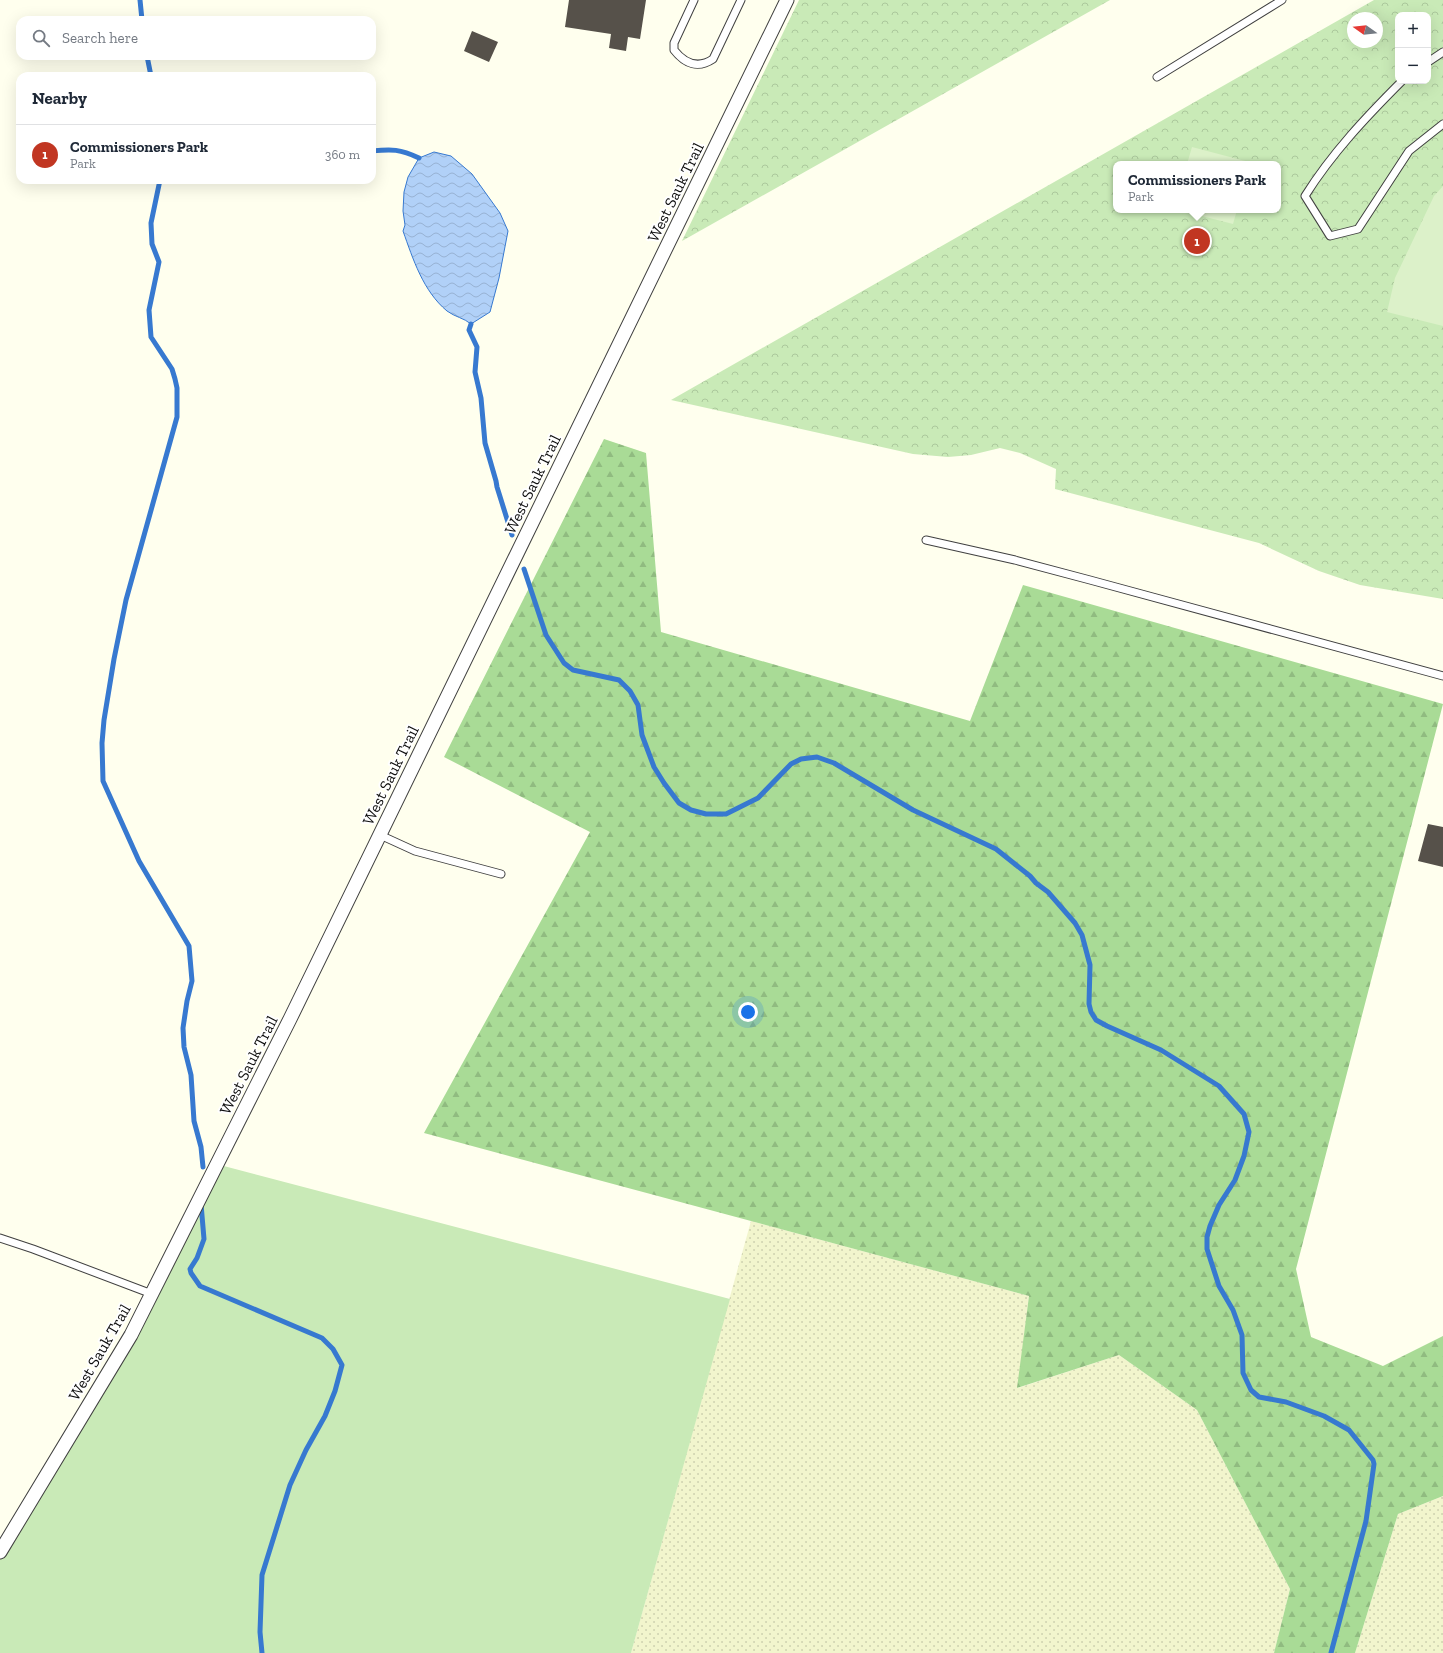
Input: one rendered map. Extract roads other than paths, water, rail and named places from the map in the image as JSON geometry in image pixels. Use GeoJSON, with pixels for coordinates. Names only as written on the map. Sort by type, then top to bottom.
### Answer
{"type":"FeatureCollection","features":[{"type":"Feature","properties":{"kind":"street","name":"West Sauk Trail"},"geometry":{"type":"LineString","coordinates":[[0,1552],[131,1335],[152,1294],[290,1019],[787,0]]}},
{"type":"Feature","properties":{"kind":"lane"},"geometry":{"type":"LineString","coordinates":[[694,0],[674,43],[674,50],[682,60],[696,64],[706,64],[713,59],[741,0]]}},
{"type":"Feature","properties":{"kind":"lane"},"geometry":{"type":"LineString","coordinates":[[1157,77],[1282,0]]}},
{"type":"Feature","properties":{"kind":"lane"},"geometry":{"type":"LineString","coordinates":[[1431,60],[1443,52]]}},
{"type":"Feature","properties":{"kind":"lane"},"geometry":{"type":"LineString","coordinates":[[1399,84],[1362,122],[1322,169],[1305,196],[1330,236],[1358,229],[1409,151],[1443,124]]}},
{"type":"Feature","properties":{"kind":"lane"},"geometry":{"type":"LineString","coordinates":[[926,540],[1008,558],[1443,676]]}},
{"type":"Feature","properties":{"kind":"lane"},"geometry":{"type":"LineString","coordinates":[[380,835],[415,851],[501,874]]}},
{"type":"Feature","properties":{"kind":"lane"},"geometry":{"type":"LineString","coordinates":[[0,1238],[152,1294]]}},
{"type":"Feature","properties":{"kind":"water"},"geometry":{"type":"Polygon","coordinates":[[[434,152],[451,156],[472,174],[500,213],[508,231],[499,278],[490,312],[471,324],[447,311],[431,294],[420,274],[403,231],[405,225],[403,211],[404,192],[408,177],[419,158],[434,152]]]}},
{"type":"Feature","properties":{"kind":"waterway"},"geometry":{"type":"LineString","coordinates":[[140,0],[142,16]]}},
{"type":"Feature","properties":{"kind":"waterway"},"geometry":{"type":"LineString","coordinates":[[148,60],[150,72]]}},
{"type":"Feature","properties":{"kind":"waterway"},"geometry":{"type":"LineString","coordinates":[[376,151],[396,150],[419,158]]}},
{"type":"Feature","properties":{"kind":"waterway"},"geometry":{"type":"LineString","coordinates":[[159,184],[151,223],[152,244],[159,262],[149,310],[151,337],[172,369],[177,388],[177,417],[126,600],[114,659],[104,720],[102,743],[103,781],[139,861],[189,946],[192,981],[183,1028],[184,1047],[191,1075],[194,1121],[201,1147],[203,1167]]}},
{"type":"Feature","properties":{"kind":"waterway"},"geometry":{"type":"LineString","coordinates":[[471,324],[469,330],[477,347],[475,372],[481,398],[485,443],[512,535]]}},
{"type":"Feature","properties":{"kind":"waterway"},"geometry":{"type":"LineString","coordinates":[[524,569],[546,635],[564,663],[573,670],[619,680],[630,691],[638,705],[642,735],[654,767],[679,803],[691,810],[706,814],[726,814],[758,798],[791,764],[801,759],[817,757],[834,763],[913,810],[996,849],[1048,892],[1075,923],[1082,935],[1090,965],[1089,1004],[1091,1012],[1096,1020],[1161,1050],[1219,1086],[1244,1114],[1249,1132],[1244,1156],[1235,1180],[1219,1205],[1207,1237],[1207,1249],[1219,1286],[1233,1310],[1242,1335],[1243,1373],[1251,1390],[1259,1397],[1286,1402],[1324,1416],[1349,1430],[1373,1460],[1374,1464],[1366,1521],[1331,1653]]}},
{"type":"Feature","properties":{"kind":"waterway"},"geometry":{"type":"LineString","coordinates":[[201,1204],[204,1239],[197,1258],[190,1269],[200,1286],[322,1338],[333,1349],[342,1365],[335,1391],[325,1416],[306,1450],[290,1485],[262,1575],[260,1632],[262,1653]]}},
{"type":"Feature","properties":{"kind":"place","name":"Commissioners Park"},"geometry":{"type":"Point","coordinates":[1197,241]}}]}
